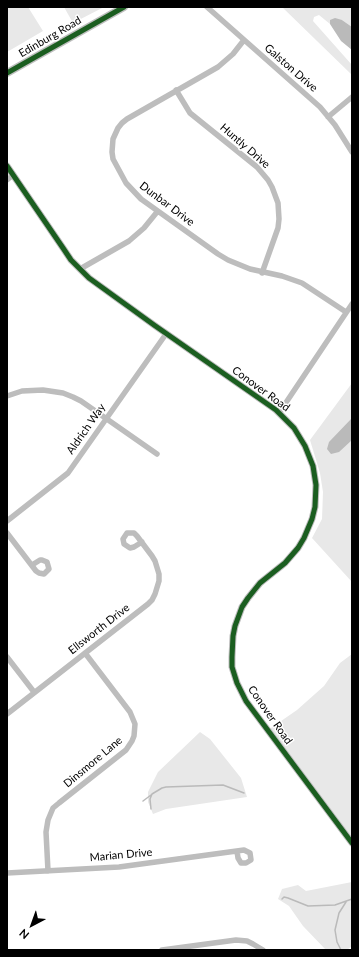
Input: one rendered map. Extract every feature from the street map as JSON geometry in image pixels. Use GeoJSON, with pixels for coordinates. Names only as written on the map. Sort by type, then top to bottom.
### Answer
{"type":"FeatureCollection","features":[{"type":"Feature","properties":{"kind":"main road","name":"Edinburg Road"},"geometry":{"type":"LineString","coordinates":[[7,73],[124,7]]}},
{"type":"Feature","properties":{"kind":"street","name":"Galston Drive"},"geometry":{"type":"LineString","coordinates":[[207,7],[308,95],[328,117],[352,152]]}},
{"type":"Feature","properties":{"kind":"street","name":"Dunbar Drive"},"geometry":{"type":"LineString","coordinates":[[244,40],[233,54],[218,67],[176,90],[122,123],[115,133],[112,146],[113,159],[126,183],[141,199],[157,212],[228,260],[250,270],[282,276],[302,282],[346,312]]}},
{"type":"Feature","properties":{"kind":"street","name":"Huntly Drive"},"geometry":{"type":"LineString","coordinates":[[176,90],[190,113],[257,167],[272,187],[278,203],[279,224],[262,273]]}},
{"type":"Feature","properties":{"kind":"street"},"geometry":{"type":"LineString","coordinates":[[328,117],[352,97]]}},
{"type":"Feature","properties":{"kind":"street","name":"Conover Road"},"geometry":{"type":"LineString","coordinates":[[7,166],[10,178],[63,248],[80,269],[98,286],[279,413],[294,428],[303,442],[310,456],[316,485],[315,507],[309,528],[298,548],[285,563],[260,583],[242,607],[233,636],[232,667],[237,683],[246,701],[352,843]]}},
{"type":"Feature","properties":{"kind":"street"},"geometry":{"type":"LineString","coordinates":[[80,269],[130,241],[144,228],[157,212]]}},
{"type":"Feature","properties":{"kind":"street"},"geometry":{"type":"LineString","coordinates":[[279,413],[352,304]]}},
{"type":"Feature","properties":{"kind":"street","name":"Aldrich Way"},"geometry":{"type":"LineString","coordinates":[[7,521],[68,473],[166,334]]}},
{"type":"Feature","properties":{"kind":"street"},"geometry":{"type":"LineString","coordinates":[[7,396],[22,391],[33,390],[63,393],[81,401],[157,454]]}},
{"type":"Feature","properties":{"kind":"street"},"geometry":{"type":"LineString","coordinates":[[7,533],[32,565]]}},
{"type":"Feature","properties":{"kind":"street","name":"Ellsworth Drive"},"geometry":{"type":"LineString","coordinates":[[7,714],[148,604],[156,594],[159,581],[158,567],[142,542]]}},
{"type":"Feature","properties":{"kind":"street","name":"Dinsmore Lane"},"geometry":{"type":"LineString","coordinates":[[48,871],[46,832],[48,820],[53,808],[126,750],[134,736],[135,724],[130,712],[85,653]]}},
{"type":"Feature","properties":{"kind":"street"},"geometry":{"type":"LineString","coordinates":[[7,657],[34,692]]}},
{"type":"Feature","properties":{"kind":"street","name":"Marian Drive"},"geometry":{"type":"LineString","coordinates":[[7,873],[119,866],[237,852]]}},
{"type":"Feature","properties":{"kind":"street"},"geometry":{"type":"LineString","coordinates":[[162,950],[236,940],[247,941],[263,950]]}},
{"type":"Feature","properties":{"kind":"shaded area"},"geometry":{"type":"Polygon","coordinates":[[[7,7],[28,7],[43,31],[7,52],[7,7]]]}},
{"type":"Feature","properties":{"kind":"shaded area"},"geometry":{"type":"Polygon","coordinates":[[[64,7],[104,7],[73,23],[64,7]]]}},
{"type":"Feature","properties":{"kind":"shaded area"},"geometry":{"type":"Polygon","coordinates":[[[282,7],[352,7],[352,27],[342,20],[330,20],[330,24],[319,15],[314,17],[313,21],[352,65],[352,75],[282,7]]]}},
{"type":"Feature","properties":{"kind":"shaded area"},"geometry":{"type":"Polygon","coordinates":[[[335,18],[342,20],[352,27],[352,50],[341,41],[330,24],[330,20],[335,18]]]}},
{"type":"Feature","properties":{"kind":"shaded area"},"geometry":{"type":"Polygon","coordinates":[[[352,383],[352,582],[312,538],[322,519],[323,492],[320,473],[310,440],[352,383]]]}},
{"type":"Feature","properties":{"kind":"shaded area"},"geometry":{"type":"Polygon","coordinates":[[[352,418],[352,440],[339,452],[331,454],[327,449],[329,442],[352,418]]]}},
{"type":"Feature","properties":{"kind":"shaded area"},"geometry":{"type":"Polygon","coordinates":[[[352,654],[352,843],[268,730],[297,710],[324,686],[340,663],[352,654]]]}},
{"type":"Feature","properties":{"kind":"shaded area"},"geometry":{"type":"Polygon","coordinates":[[[200,732],[210,739],[241,778],[247,797],[166,809],[153,814],[148,802],[148,792],[158,772],[200,732]]]}},
{"type":"Feature","properties":{"kind":"shaded area"},"geometry":{"type":"Polygon","coordinates":[[[352,882],[352,946],[347,950],[326,950],[303,926],[289,906],[278,899],[282,889],[298,885],[306,891],[352,882]]]}},
{"type":"Feature","properties":{"kind":"waterway"},"geometry":{"type":"LineString","coordinates":[[151,809],[150,799],[152,794],[166,787],[223,785],[244,793]]}},
{"type":"Feature","properties":{"kind":"waterway"},"geometry":{"type":"LineString","coordinates":[[143,801],[151,795]]}},
{"type":"Feature","properties":{"kind":"waterway"},"geometry":{"type":"LineString","coordinates":[[282,899],[284,897],[288,898],[308,906],[335,905],[352,899]]}},
{"type":"Feature","properties":{"kind":"waterway"},"geometry":{"type":"LineString","coordinates":[[341,950],[337,942],[335,930],[339,913],[346,902]]}},
{"type":"Feature","properties":{"kind":"cycle path"},"geometry":{"type":"LineString","coordinates":[[7,73],[124,7]]}},
{"type":"Feature","properties":{"kind":"cycle path"},"geometry":{"type":"LineString","coordinates":[[7,166],[71,260],[89,278],[276,410],[294,428],[305,446],[313,466],[316,485],[315,507],[312,519],[298,548],[285,563],[260,583],[242,607],[233,636],[232,667],[237,683],[246,701],[352,843]]}}]}
